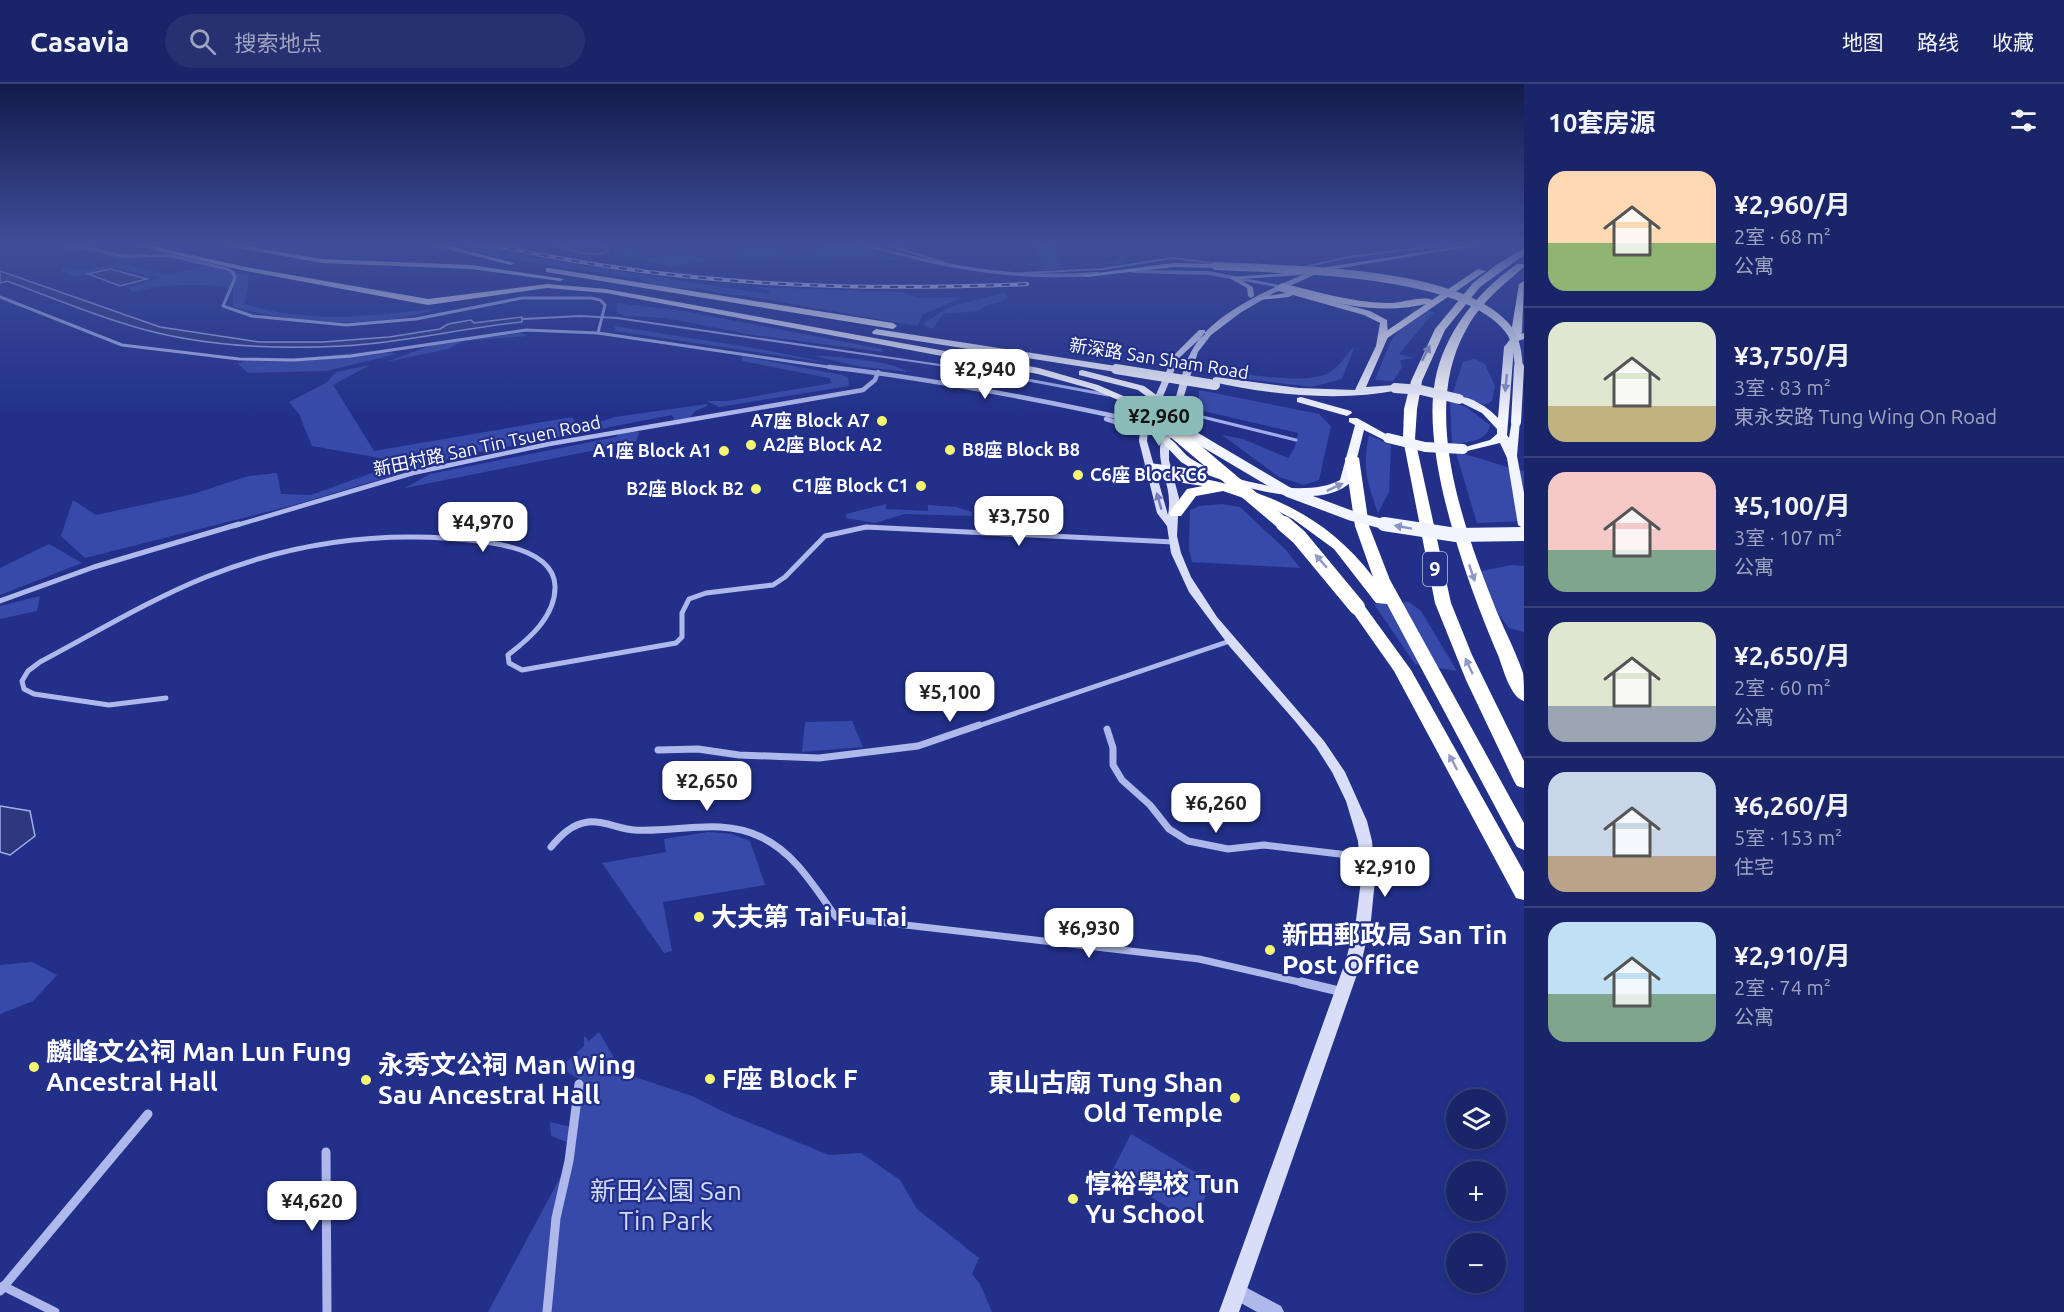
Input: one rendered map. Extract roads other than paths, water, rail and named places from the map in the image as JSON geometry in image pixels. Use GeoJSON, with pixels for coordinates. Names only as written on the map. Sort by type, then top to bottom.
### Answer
{"type":"FeatureCollection","features":[{"type":"Feature","properties":{"kind":"highway"},"geometry":{"type":"LineString","coordinates":[[1356,302],[1379,307],[1419,302]]}},
{"type":"Feature","properties":{"kind":"highway"},"geometry":{"type":"LineString","coordinates":[[1383,338],[1432,302]]}},
{"type":"Feature","properties":{"kind":"highway","name":"9"},"geometry":{"type":"LineString","coordinates":[[1460,302],[1448,316],[1418,369],[1409,440],[1436,578],[1465,657],[1524,781]]}},
{"type":"Feature","properties":{"kind":"highway","name":"9"},"geometry":{"type":"LineString","coordinates":[[1480,302],[1460,331],[1442,376],[1438,413],[1452,508],[1487,614],[1524,695]]}},
{"type":"Feature","properties":{"kind":"highway"},"geometry":{"type":"LineString","coordinates":[[1518,302],[1520,338]]}},
{"type":"Feature","properties":{"kind":"highway"},"geometry":{"type":"LineString","coordinates":[[1153,405],[1299,537],[1357,607],[1402,670],[1524,892]]}},
{"type":"Feature","properties":{"kind":"highway"},"geometry":{"type":"LineString","coordinates":[[1352,458],[1362,526],[1373,561],[1392,602],[1524,842]]}},
{"type":"Feature","properties":{"kind":"highway"},"geometry":{"type":"LineString","coordinates":[[1150,470],[1170,472],[1247,493],[1296,515],[1337,544],[1358,566],[1438,683]]}},
{"type":"Feature","properties":{"kind":"highway"},"geometry":{"type":"LineString","coordinates":[[1174,519],[1187,496],[1198,490],[1247,493]]}},
{"type":"Feature","properties":{"kind":"main road"},"geometry":{"type":"LineString","coordinates":[[666,302],[1024,368],[1085,384],[1153,405],[1269,483],[1332,509],[1425,530],[1475,535],[1524,529],[1512,458],[1502,431],[1509,347],[1520,338]]}},
{"type":"Feature","properties":{"kind":"main road","name":"新深路 San Sham Road"},"geometry":{"type":"LineString","coordinates":[[693,302],[885,334],[1215,382],[1299,391],[1357,393],[1395,388],[1421,390],[1459,399],[1492,416],[1502,431]]}},
{"type":"Feature","properties":{"kind":"main road","name":"新深路 San Sham Road"},"geometry":{"type":"LineString","coordinates":[[748,302],[1119,367]]}},
{"type":"Feature","properties":{"kind":"main road"},"geometry":{"type":"LineString","coordinates":[[1174,519],[1162,513],[1143,441],[1153,405],[1183,349],[1222,314],[1245,302]]}},
{"type":"Feature","properties":{"kind":"main road"},"geometry":{"type":"LineString","coordinates":[[1229,1312],[1344,992],[1366,916],[1369,858],[1354,802],[1329,756],[1299,717],[1230,641],[1193,590],[1173,542],[1174,519],[1170,472],[1164,447],[1168,433],[1196,349],[1205,338],[1249,302]]}},
{"type":"Feature","properties":{"kind":"main road"},"geometry":{"type":"LineString","coordinates":[[1327,302],[1376,316],[1386,325],[1383,338],[1357,393],[1345,403],[1347,413],[1360,425],[1388,438],[1425,447],[1462,449],[1494,443],[1502,431]]}},
{"type":"Feature","properties":{"kind":"main road"},"geometry":{"type":"LineString","coordinates":[[1467,302],[1491,312],[1511,332],[1518,350],[1516,422],[1512,458]]}},
{"type":"Feature","properties":{"kind":"main road"},"geometry":{"type":"LineString","coordinates":[[728,314],[797,322],[1038,363],[1121,382],[1145,390],[1153,405]]}},
{"type":"Feature","properties":{"kind":"main road"},"geometry":{"type":"LineString","coordinates":[[885,334],[976,353]]}},
{"type":"Feature","properties":{"kind":"main road"},"geometry":{"type":"LineString","coordinates":[[1299,391],[1340,388],[1354,384],[1366,375]]}},
{"type":"Feature","properties":{"kind":"main road","name":"新深路 San Sham Road"},"geometry":{"type":"LineString","coordinates":[[1215,382],[1311,402],[1347,413]]}},
{"type":"Feature","properties":{"kind":"main road"},"geometry":{"type":"LineString","coordinates":[[1170,472],[1227,478],[1296,492],[1323,492],[1345,482],[1360,425]]}},
{"type":"Feature","properties":{"kind":"main road"},"geometry":{"type":"LineString","coordinates":[[1168,433],[1185,459],[1227,478]]}},
{"type":"Feature","properties":{"kind":"street"},"geometry":{"type":"LineString","coordinates":[[13,302],[122,345],[239,359],[294,360],[351,356],[526,330],[598,333],[878,372],[1007,393],[1168,433]]}},
{"type":"Feature","properties":{"kind":"street"},"geometry":{"type":"LineString","coordinates":[[224,302],[228,309],[252,316],[314,324],[409,320],[466,307],[499,302]]}},
{"type":"Feature","properties":{"kind":"street"},"geometry":{"type":"LineString","coordinates":[[598,333],[605,305],[602,302]]}},
{"type":"Feature","properties":{"kind":"street","name":"新田村路 San Tin Tsuen Road"},"geometry":{"type":"LineString","coordinates":[[0,602],[94,567],[413,473],[560,442],[863,390],[875,380],[878,372]]}},
{"type":"Feature","properties":{"kind":"street"},"geometry":{"type":"LineString","coordinates":[[166,698],[109,705],[34,694],[24,689],[22,681],[28,671],[40,662],[205,578],[275,555],[334,542],[381,537],[447,537],[508,546],[540,560],[550,571],[555,584],[554,597],[548,613],[537,630],[508,655],[509,663],[522,670],[665,646],[681,639],[683,609],[692,598],[711,592],[773,585],[785,577],[825,536],[866,527],[1173,542]]}},
{"type":"Feature","properties":{"kind":"street"},"geometry":{"type":"LineString","coordinates":[[658,750],[698,749],[739,755],[819,758],[918,746],[1230,641]]}},
{"type":"Feature","properties":{"kind":"street"},"geometry":{"type":"LineString","coordinates":[[1107,729],[1113,748],[1113,765],[1122,780],[1150,805],[1169,829],[1188,841],[1228,849],[1264,845],[1315,849],[1369,858]]}},
{"type":"Feature","properties":{"kind":"street"},"geometry":{"type":"LineString","coordinates":[[551,847],[566,829],[590,822],[634,830],[709,824],[761,837],[798,865],[836,917],[1199,959],[1344,992]]}},
{"type":"Feature","properties":{"kind":"street"},"geometry":{"type":"LineString","coordinates":[[547,1312],[556,1218],[569,1161],[579,1084]]}},
{"type":"Feature","properties":{"kind":"street"},"geometry":{"type":"LineString","coordinates":[[56,1312],[2,1288],[148,1114]]}},
{"type":"Feature","properties":{"kind":"street"},"geometry":{"type":"LineString","coordinates":[[326,1152],[327,1312]]}},
{"type":"Feature","properties":{"kind":"street"},"geometry":{"type":"LineString","coordinates":[[1236,1291],[1275,1312]]}},
{"type":"Feature","properties":{"kind":"waterway"},"geometry":{"type":"LineString","coordinates":[[523,319],[580,316],[617,318],[967,369]]}},
{"type":"Feature","properties":{"kind":"waterway"},"geometry":{"type":"LineString","coordinates":[[959,367],[1108,395]]}},
{"type":"Feature","properties":{"kind":"waterway"},"geometry":{"type":"LineString","coordinates":[[1154,405],[1296,440]]}},
{"type":"Feature","properties":{"kind":"place","name":"A7座 Block A7"},"geometry":{"type":"Point","coordinates":[882,421]}},
{"type":"Feature","properties":{"kind":"place","name":"A2座 Block A2"},"geometry":{"type":"Point","coordinates":[751,445]}},
{"type":"Feature","properties":{"kind":"place","name":"B8座 Block B8"},"geometry":{"type":"Point","coordinates":[950,450]}},
{"type":"Feature","properties":{"kind":"place","name":"A1座 Block A1"},"geometry":{"type":"Point","coordinates":[724,451]}},
{"type":"Feature","properties":{"kind":"place","name":"C6座 Block C6"},"geometry":{"type":"Point","coordinates":[1078,475]}},
{"type":"Feature","properties":{"kind":"place","name":"C1座 Block C1"},"geometry":{"type":"Point","coordinates":[921,486]}},
{"type":"Feature","properties":{"kind":"place","name":"B2座 Block B2"},"geometry":{"type":"Point","coordinates":[756,489]}},
{"type":"Feature","properties":{"kind":"place","name":"大夫第 Tai Fu Tai"},"geometry":{"type":"Point","coordinates":[699,917]}},
{"type":"Feature","properties":{"kind":"place","name":"新田郵政局 San Tin Post Office"},"geometry":{"type":"Point","coordinates":[1270,950]}},
{"type":"Feature","properties":{"kind":"place","name":"麟峰文公祠 Man Lun Fung Ancestral Hall"},"geometry":{"type":"Point","coordinates":[34,1067]}},
{"type":"Feature","properties":{"kind":"place","name":"F座 Block F"},"geometry":{"type":"Point","coordinates":[710,1079]}},
{"type":"Feature","properties":{"kind":"place","name":"永秀文公祠 Man Wing Sau Ancestral Hall"},"geometry":{"type":"Point","coordinates":[366,1080]}},
{"type":"Feature","properties":{"kind":"place","name":"東山古廟 Tung Shan Old Temple"},"geometry":{"type":"Point","coordinates":[1235,1098]}},
{"type":"Feature","properties":{"kind":"place","name":"惇裕學校 Tun Yu School"},"geometry":{"type":"Point","coordinates":[1073,1199]}},
{"type":"Feature","properties":{"kind":"park label","name":"新田公園 San Tin Park"},"geometry":{"type":"Point","coordinates":[666,1206]}}]}
